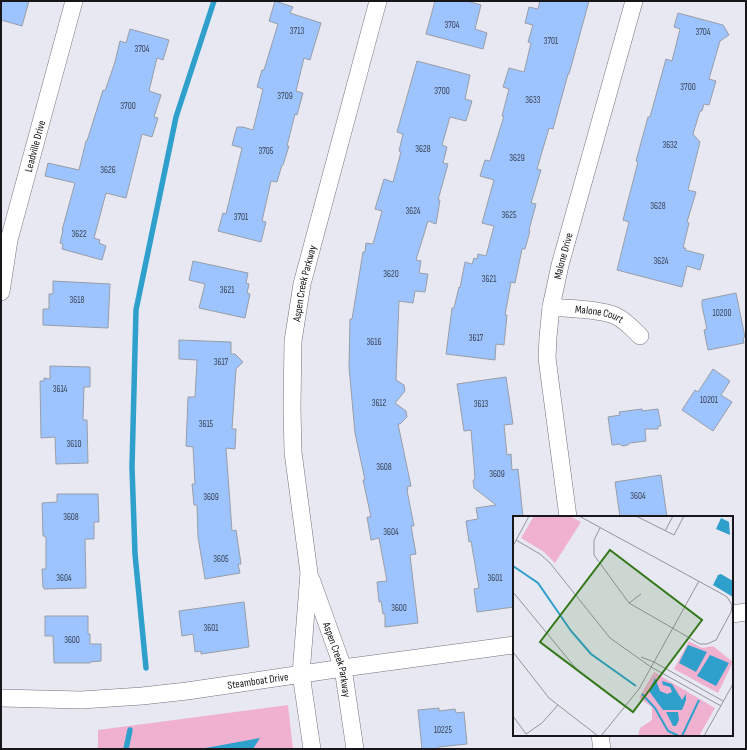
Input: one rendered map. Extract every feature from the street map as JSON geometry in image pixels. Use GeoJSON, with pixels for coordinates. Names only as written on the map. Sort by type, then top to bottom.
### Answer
{"type":"FeatureCollection","features":[{"type":"Feature","properties":{"kind":"street","name":"Leadville Drive"},"geometry":{"type":"LineString","coordinates":[[1,292],[9,240],[74,1]]}},
{"type":"Feature","properties":{"kind":"street","name":"Aspen Creek Parkway"},"geometry":{"type":"LineString","coordinates":[[312,749],[301,674],[309,573],[293,452],[293,341],[302,284],[378,1]]}},
{"type":"Feature","properties":{"kind":"street","name":"Malone Drive"},"geometry":{"type":"LineString","coordinates":[[568,516],[547,358],[551,307],[560,266],[634,1]]}},
{"type":"Feature","properties":{"kind":"street","name":"Malone Court"},"geometry":{"type":"LineString","coordinates":[[551,307],[600,312],[615,316],[629,324],[640,336]]}},
{"type":"Feature","properties":{"kind":"street","name":"Aspen Creek Parkway"},"geometry":{"type":"LineString","coordinates":[[309,573],[344,668],[355,749]]}},
{"type":"Feature","properties":{"kind":"street"},"geometry":{"type":"LineString","coordinates":[[733,614],[746,612]]}},
{"type":"Feature","properties":{"kind":"street","name":"Steamboat Drive"},"geometry":{"type":"LineString","coordinates":[[1,698],[81,700],[142,696],[513,645]]}},
{"type":"Feature","properties":{"kind":"street"},"geometry":{"type":"LineString","coordinates":[[600,736],[602,749]]}},
{"type":"Feature","properties":{"kind":"shaded area"},"geometry":{"type":"Polygon","coordinates":[[[288,705],[293,749],[98,749],[98,730],[288,705]]]}},
{"type":"Feature","properties":{"kind":"water"},"geometry":{"type":"Polygon","coordinates":[[[260,738],[253,749],[200,749],[260,738]]]}},
{"type":"Feature","properties":{"kind":"building"},"geometry":{"type":"Polygon","coordinates":[[[1,1],[29,1],[22,26],[1,20],[1,1]]]}},
{"type":"Feature","properties":{"kind":"building"},"geometry":{"type":"Polygon","coordinates":[[[275,1],[293,7],[290,13],[321,23],[310,60],[304,58],[296,91],[303,93],[297,115],[295,114],[287,146],[289,146],[277,182],[271,181],[262,221],[266,222],[261,242],[218,231],[223,213],[226,214],[242,148],[232,145],[237,127],[253,130],[263,89],[257,87],[262,70],[264,70],[278,24],[269,21],[275,1]]]}},
{"type":"Feature","properties":{"kind":"building"},"geometry":{"type":"Polygon","coordinates":[[[435,1],[467,1],[481,5],[475,29],[487,33],[483,49],[426,34],[435,1]]]}},
{"type":"Feature","properties":{"kind":"building"},"geometry":{"type":"Polygon","coordinates":[[[540,1],[589,1],[553,129],[549,128],[537,169],[541,170],[531,203],[536,204],[525,249],[522,249],[515,283],[511,282],[505,315],[507,315],[504,345],[496,344],[495,360],[446,354],[452,308],[454,308],[459,287],[460,288],[465,262],[472,264],[474,258],[477,259],[478,254],[486,256],[494,226],[482,223],[494,180],[480,176],[485,160],[490,161],[504,116],[502,116],[509,89],[503,87],[509,68],[524,72],[531,43],[528,42],[533,25],[525,23],[529,7],[538,9],[540,1]]]}},
{"type":"Feature","properties":{"kind":"building"},"geometry":{"type":"Polygon","coordinates":[[[678,13],[723,25],[729,35],[720,41],[709,79],[716,81],[709,105],[704,104],[702,111],[700,111],[693,134],[700,142],[688,190],[696,192],[687,222],[689,223],[683,248],[686,248],[685,250],[704,255],[700,270],[687,266],[682,287],[617,270],[629,222],[623,220],[638,162],[636,161],[666,59],[672,61],[680,29],[674,27],[678,13]]]}},
{"type":"Feature","properties":{"kind":"building"},"geometry":{"type":"Polygon","coordinates":[[[130,29],[169,40],[163,60],[157,58],[149,91],[161,95],[154,117],[158,118],[152,137],[142,134],[126,198],[106,193],[94,238],[100,240],[99,243],[106,246],[102,260],[62,249],[63,244],[60,243],[62,230],[75,183],[45,176],[48,163],[79,170],[86,141],[103,90],[105,91],[115,62],[120,41],[126,43],[130,29]]]}},
{"type":"Feature","properties":{"kind":"building"},"geometry":{"type":"Polygon","coordinates":[[[417,61],[470,75],[465,99],[472,101],[466,121],[450,117],[442,145],[447,147],[443,163],[448,164],[438,200],[440,200],[436,224],[428,221],[416,260],[421,261],[419,273],[428,274],[425,292],[415,291],[413,303],[399,301],[396,380],[404,385],[405,391],[395,403],[406,411],[407,417],[400,424],[398,424],[411,486],[407,487],[407,490],[414,526],[411,526],[416,554],[410,555],[418,623],[385,627],[385,614],[383,614],[381,601],[379,602],[377,582],[387,581],[379,538],[371,540],[367,517],[371,517],[355,433],[349,367],[350,319],[352,319],[363,252],[365,252],[366,243],[373,244],[382,211],[375,209],[384,179],[393,182],[401,152],[399,151],[403,134],[397,132],[417,61]]]}},
{"type":"Feature","properties":{"kind":"building"},"geometry":{"type":"Polygon","coordinates":[[[193,261],[248,273],[246,283],[249,284],[247,293],[250,294],[245,318],[199,308],[205,284],[189,280],[193,261]]]}},
{"type":"Feature","properties":{"kind":"building"},"geometry":{"type":"Polygon","coordinates":[[[53,281],[110,284],[108,328],[43,325],[43,309],[49,309],[49,294],[53,294],[53,281]]]}},
{"type":"Feature","properties":{"kind":"building"},"geometry":{"type":"Polygon","coordinates":[[[736,293],[745,337],[743,338],[744,343],[708,350],[704,330],[707,329],[702,300],[736,293]]]}},
{"type":"Feature","properties":{"kind":"building"},"geometry":{"type":"Polygon","coordinates":[[[179,340],[231,342],[231,354],[235,354],[243,362],[236,369],[232,429],[236,429],[235,449],[226,448],[232,531],[236,530],[241,564],[238,564],[240,573],[205,579],[198,537],[197,505],[194,505],[192,484],[195,484],[193,447],[186,446],[188,397],[195,397],[197,360],[179,359],[179,340]]]}},
{"type":"Feature","properties":{"kind":"building"},"geometry":{"type":"Polygon","coordinates":[[[50,366],[90,367],[90,387],[84,387],[83,420],[87,420],[88,463],[56,464],[55,437],[41,438],[40,381],[44,381],[44,378],[50,379],[50,366]]]}},
{"type":"Feature","properties":{"kind":"building"},"geometry":{"type":"Polygon","coordinates":[[[713,369],[730,381],[721,395],[732,402],[713,431],[682,410],[695,390],[698,392],[713,369]]]}},
{"type":"Feature","properties":{"kind":"building"},"geometry":{"type":"Polygon","coordinates":[[[506,377],[513,424],[504,425],[507,455],[511,454],[512,470],[518,469],[523,516],[513,516],[513,607],[477,612],[474,589],[479,588],[466,521],[478,519],[476,508],[496,505],[474,488],[473,481],[475,478],[471,430],[464,431],[457,384],[506,377]]]}},
{"type":"Feature","properties":{"kind":"building"},"geometry":{"type":"Polygon","coordinates":[[[642,409],[642,411],[658,409],[661,426],[658,426],[658,429],[645,429],[646,441],[630,443],[622,446],[620,444],[612,445],[608,417],[620,415],[619,412],[642,409]]]}},
{"type":"Feature","properties":{"kind":"building"},"geometry":{"type":"Polygon","coordinates":[[[661,475],[667,516],[620,516],[615,482],[661,475]]]}},
{"type":"Feature","properties":{"kind":"building"},"geometry":{"type":"Polygon","coordinates":[[[57,494],[98,494],[99,522],[94,522],[94,539],[85,539],[86,588],[44,589],[43,587],[42,569],[46,569],[46,538],[43,536],[42,503],[57,502],[57,494]]]}},
{"type":"Feature","properties":{"kind":"building"},"geometry":{"type":"Polygon","coordinates":[[[244,602],[249,647],[201,654],[201,651],[195,652],[193,634],[182,636],[179,611],[244,602]]]}},
{"type":"Feature","properties":{"kind":"building"},"geometry":{"type":"Polygon","coordinates":[[[45,616],[88,616],[88,634],[90,634],[90,644],[101,644],[101,661],[90,663],[54,663],[53,636],[45,636],[45,616]]]}},
{"type":"Feature","properties":{"kind":"building"},"geometry":{"type":"Polygon","coordinates":[[[439,708],[439,711],[455,709],[456,713],[464,712],[467,744],[438,747],[437,749],[422,749],[418,710],[439,708]]]}},
{"type":"Feature","properties":{"kind":"waterway"},"geometry":{"type":"LineString","coordinates":[[146,668],[135,554],[132,467],[136,310],[176,117],[214,1]]}},
{"type":"Feature","properties":{"kind":"waterway"},"geometry":{"type":"LineString","coordinates":[[126,749],[130,730]]}}]}
